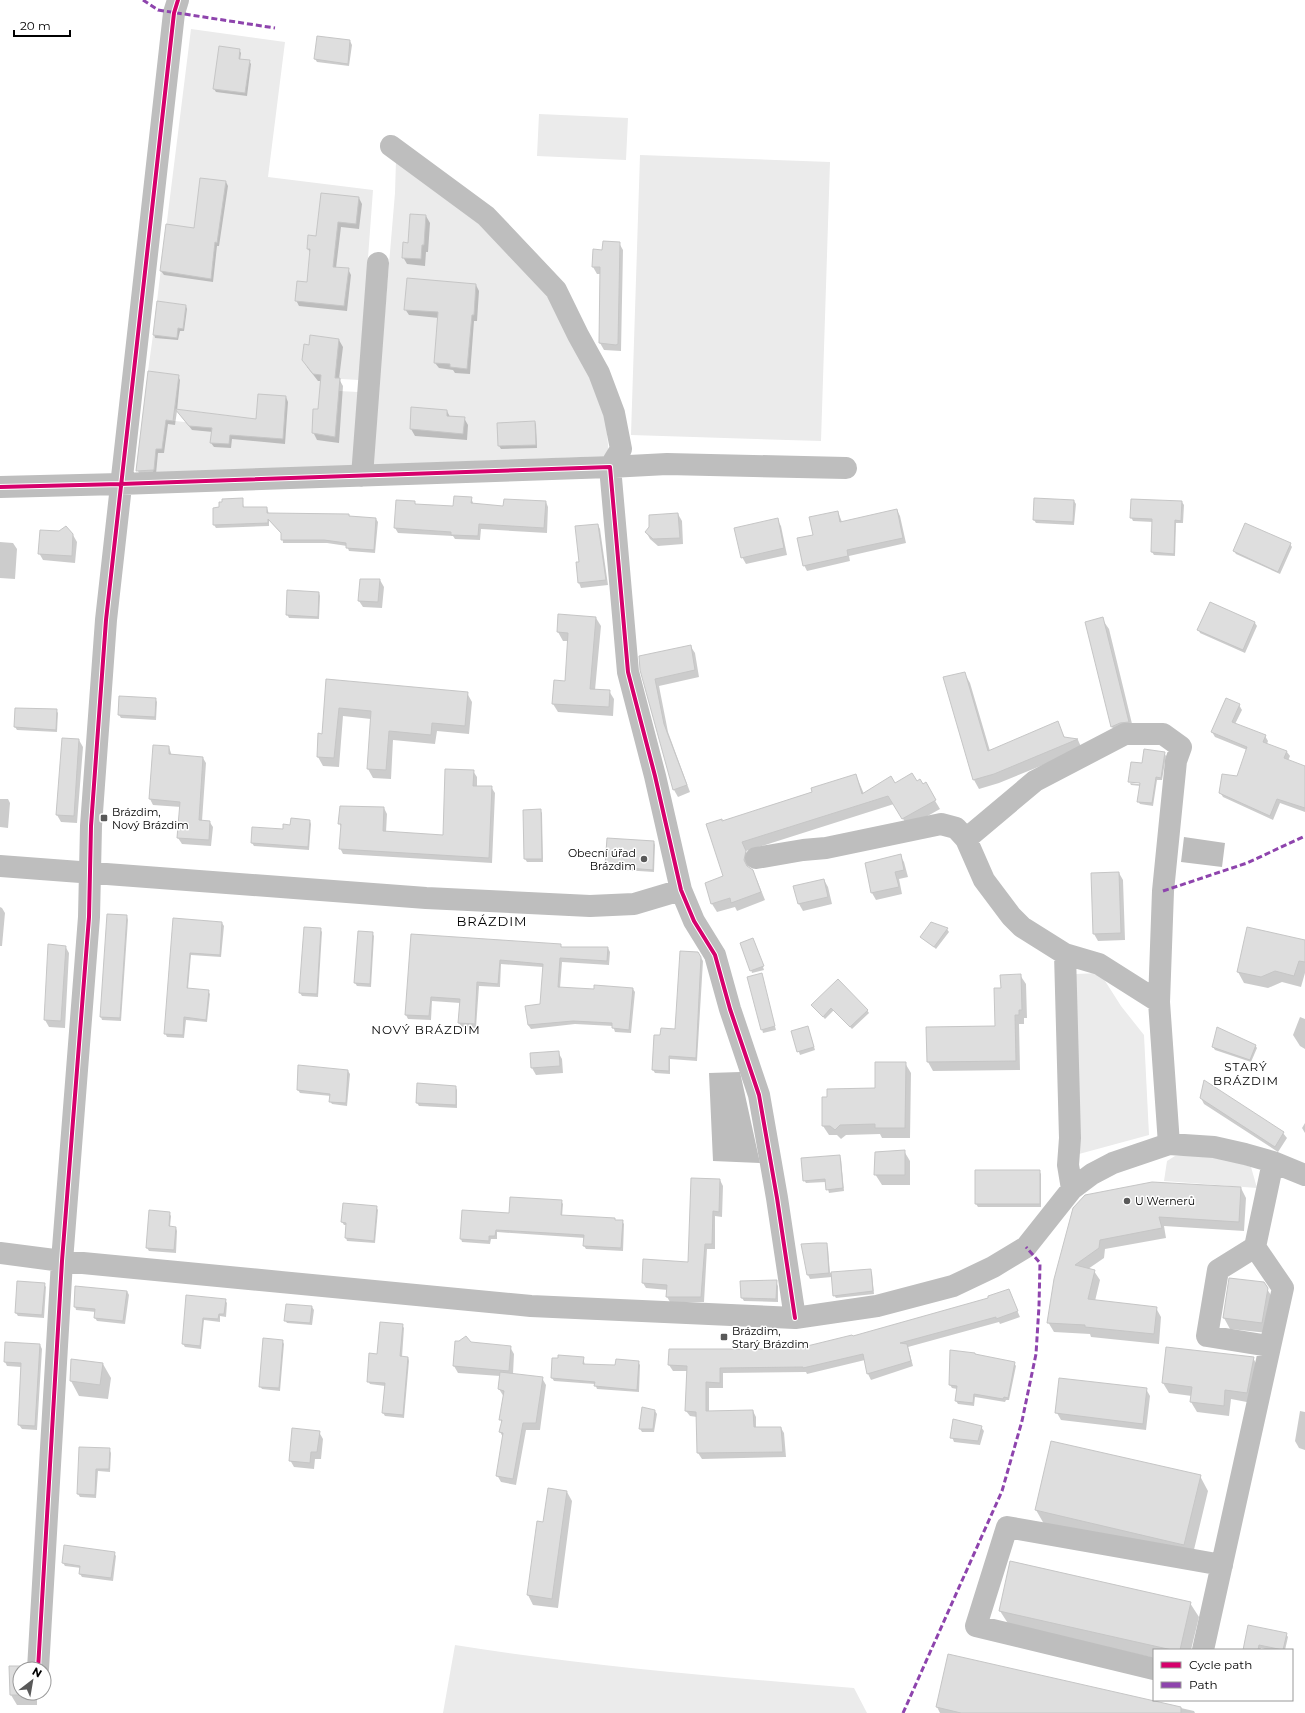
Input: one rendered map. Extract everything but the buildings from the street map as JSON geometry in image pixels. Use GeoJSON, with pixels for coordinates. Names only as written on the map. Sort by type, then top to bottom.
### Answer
{"type":"FeatureCollection","features":[{"type":"Feature","properties":{"kind":"street"},"geometry":{"type":"LineString","coordinates":[[38,1661],[62,1261],[89,917],[91,826],[106,620],[120,484],[174,13],[178,0]]}},
{"type":"Feature","properties":{"kind":"street"},"geometry":{"type":"LineString","coordinates":[[391,146],[486,216],[556,290],[599,373],[614,413],[622,449],[610,467],[628,672],[656,776],[681,890],[694,921],[715,955],[730,1009],[759,1095],[777,1198],[795,1318]]}},
{"type":"Feature","properties":{"kind":"street"},"geometry":{"type":"LineString","coordinates":[[362,476],[378,263]]}},
{"type":"Feature","properties":{"kind":"street"},"geometry":{"type":"LineString","coordinates":[[0,487],[362,476],[667,464],[846,468]]}},
{"type":"Feature","properties":{"kind":"street"},"geometry":{"type":"LineString","coordinates":[[966,839],[1035,781],[1125,734],[1163,734],[1181,747],[1176,761],[1163,891],[1159,1002],[1169,1144]]}},
{"type":"Feature","properties":{"kind":"street"},"geometry":{"type":"LineString","coordinates":[[756,858],[803,850],[826,848],[941,824],[956,828],[966,839],[984,880],[1011,916],[1022,927],[1065,954],[1099,964],[1159,1002]]}},
{"type":"Feature","properties":{"kind":"street"},"geometry":{"type":"LineString","coordinates":[[0,866],[426,898],[590,906],[634,904],[681,890]]}},
{"type":"Feature","properties":{"kind":"street"},"geometry":{"type":"LineString","coordinates":[[1065,954],[1070,1138],[1068,1165],[1072,1189]]}},
{"type":"Feature","properties":{"kind":"street"},"geometry":{"type":"LineString","coordinates":[[0,1253],[62,1261],[531,1306],[795,1318],[877,1306],[960,1282],[993,1267],[1026,1246],[1072,1189],[1092,1174],[1113,1163],[1169,1144],[1214,1147],[1273,1162],[1305,1175]]}},
{"type":"Feature","properties":{"kind":"street"},"geometry":{"type":"LineString","coordinates":[[1203,1649],[1282,1288],[1255,1247],[1273,1162]]}},
{"type":"Feature","properties":{"kind":"street"},"geometry":{"type":"LineString","coordinates":[[1255,1247],[1218,1270],[1207,1336],[1269,1346]]}},
{"type":"Feature","properties":{"kind":"street"},"geometry":{"type":"LineString","coordinates":[[1153,1669],[976,1626],[1007,1527],[1222,1566]]}},
{"type":"Feature","properties":{"kind":"shaded area"},"geometry":{"type":"Polygon","coordinates":[[[191,29],[285,42],[268,177],[373,190],[359,380],[341,379],[339,391],[358,392],[353,467],[153,473],[156,449],[162,449],[166,420],[212,425],[211,443],[228,444],[232,416],[175,409],[178,375],[148,371],[153,335],[177,338],[178,328],[183,328],[186,305],[157,301],[191,29]]]}},
{"type":"Feature","properties":{"kind":"shaded area"},"geometry":{"type":"Polygon","coordinates":[[[539,114],[628,118],[626,160],[537,156],[539,114]]]}},
{"type":"Feature","properties":{"kind":"shaded area"},"geometry":{"type":"Polygon","coordinates":[[[640,155],[830,162],[821,441],[631,435],[640,155]]]}},
{"type":"Feature","properties":{"kind":"shaded area"},"geometry":{"type":"Polygon","coordinates":[[[396,160],[477,222],[549,295],[574,336],[605,412],[609,456],[372,465],[395,193],[396,160]]]}},
{"type":"Feature","properties":{"kind":"shaded area"},"geometry":{"type":"Polygon","coordinates":[[[1184,837],[1225,843],[1222,867],[1181,862],[1184,837]]]}},
{"type":"Feature","properties":{"kind":"shaded area"},"geometry":{"type":"Polygon","coordinates":[[[1100,973],[1121,1006],[1144,1035],[1149,1135],[1079,1154],[1076,974],[1100,973]]]}},
{"type":"Feature","properties":{"kind":"shaded area"},"geometry":{"type":"Polygon","coordinates":[[[740,1072],[760,1163],[713,1161],[709,1073],[740,1072]]]}},
{"type":"Feature","properties":{"kind":"shaded area"},"geometry":{"type":"Polygon","coordinates":[[[1175,1156],[1218,1156],[1251,1167],[1257,1188],[1164,1181],[1167,1161],[1175,1156]]]}},
{"type":"Feature","properties":{"kind":"shaded area"},"geometry":{"type":"Polygon","coordinates":[[[455,1645],[604,1665],[854,1688],[867,1713],[443,1713],[455,1645]]]}},
{"type":"Feature","properties":{"kind":"marked path"},"geometry":{"type":"LineString","coordinates":[[143,0],[158,10],[275,28]]}},
{"type":"Feature","properties":{"kind":"marked path"},"geometry":{"type":"LineString","coordinates":[[1163,891],[1247,863],[1305,836]]}},
{"type":"Feature","properties":{"kind":"marked path"},"geometry":{"type":"LineString","coordinates":[[903,1713],[1002,1491],[1022,1421],[1036,1354],[1040,1263],[1026,1247]]}},
{"type":"Feature","properties":{"kind":"cycle path"},"geometry":{"type":"LineString","coordinates":[[38,1661],[62,1261],[89,917],[91,826],[106,620],[174,13],[178,0]]}},
{"type":"Feature","properties":{"kind":"cycle path"},"geometry":{"type":"LineString","coordinates":[[0,487],[610,467],[628,672],[655,776],[681,890],[694,921],[715,955],[730,1009],[759,1095],[777,1198],[795,1318]]}},
{"type":"Feature","properties":{"kind":"place","name":"Brázdim, Nový Brázdim"},"geometry":{"type":"Point","coordinates":[104,818]}},
{"type":"Feature","properties":{"kind":"place","name":"Obecní úřad Brázdim"},"geometry":{"type":"Point","coordinates":[644,859]}},
{"type":"Feature","properties":{"kind":"place","name":"U Wernerů"},"geometry":{"type":"Point","coordinates":[1127,1201]}},
{"type":"Feature","properties":{"kind":"place","name":"Brázdim, Starý Brázdim"},"geometry":{"type":"Point","coordinates":[724,1337]}},
{"type":"Feature","properties":{"kind":"district","name":"BRÁZDIM"},"geometry":{"type":"Point","coordinates":[492,921]}},
{"type":"Feature","properties":{"kind":"district","name":"NOVÝ BRÁZDIM"},"geometry":{"type":"Point","coordinates":[426,1030]}},
{"type":"Feature","properties":{"kind":"district","name":"STARÝ BRÁZDIM"},"geometry":{"type":"Point","coordinates":[1246,1074]}}]}
